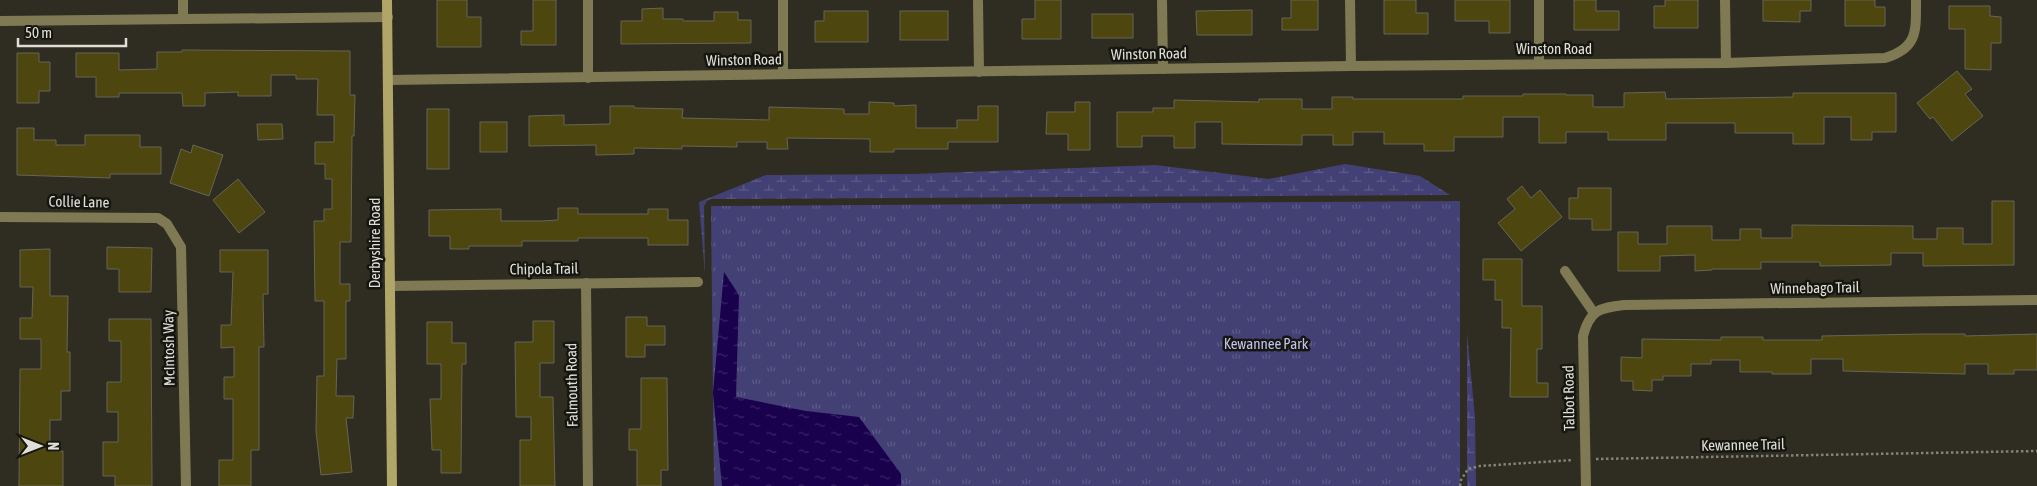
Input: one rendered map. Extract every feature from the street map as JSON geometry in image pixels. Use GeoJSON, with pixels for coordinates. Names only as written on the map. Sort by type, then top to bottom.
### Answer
{"type":"FeatureCollection","features":[{"type":"Feature","properties":{"kind":"street"},"geometry":{"type":"LineString","coordinates":[[183,0],[183,18]]}},
{"type":"Feature","properties":{"kind":"street","name":"Derbyshire Road"},"geometry":{"type":"LineString","coordinates":[[387,0],[392,486]]}},
{"type":"Feature","properties":{"kind":"street"},"geometry":{"type":"LineString","coordinates":[[588,0],[588,78]]}},
{"type":"Feature","properties":{"kind":"street"},"geometry":{"type":"LineString","coordinates":[[783,0],[783,74]]}},
{"type":"Feature","properties":{"kind":"street"},"geometry":{"type":"LineString","coordinates":[[978,0],[978,72]]}},
{"type":"Feature","properties":{"kind":"street"},"geometry":{"type":"LineString","coordinates":[[1162,0],[1163,69]]}},
{"type":"Feature","properties":{"kind":"street"},"geometry":{"type":"LineString","coordinates":[[1350,0],[1350,66]]}},
{"type":"Feature","properties":{"kind":"street"},"geometry":{"type":"LineString","coordinates":[[1539,0],[1539,64]]}},
{"type":"Feature","properties":{"kind":"street"},"geometry":{"type":"LineString","coordinates":[[1725,0],[1726,63]]}},
{"type":"Feature","properties":{"kind":"street","name":"Winston Road"},"geometry":{"type":"LineString","coordinates":[[389,80],[1350,66],[1726,63],[1885,58],[1907,48],[1913,36],[1916,23],[1916,0]]}},
{"type":"Feature","properties":{"kind":"street"},"geometry":{"type":"LineString","coordinates":[[0,21],[388,17]]}},
{"type":"Feature","properties":{"kind":"street","name":"Collie Lane"},"geometry":{"type":"LineString","coordinates":[[0,217],[158,218]]}},
{"type":"Feature","properties":{"kind":"street","name":"McIntosh Way"},"geometry":{"type":"LineString","coordinates":[[158,218],[167,224],[181,247],[186,486]]}},
{"type":"Feature","properties":{"kind":"street"},"geometry":{"type":"LineString","coordinates":[[1565,271],[1594,313]]}},
{"type":"Feature","properties":{"kind":"street","name":"Chipola Trail"},"geometry":{"type":"LineString","coordinates":[[390,286],[698,282]]}},
{"type":"Feature","properties":{"kind":"street","name":"Falmouth Road"},"geometry":{"type":"LineString","coordinates":[[586,283],[588,486]]}},
{"type":"Feature","properties":{"kind":"street","name":"Winnebago Trail"},"geometry":{"type":"LineString","coordinates":[[1594,313],[1606,307],[1624,305],[2037,300]]}},
{"type":"Feature","properties":{"kind":"street","name":"Talbot Road"},"geometry":{"type":"LineString","coordinates":[[1586,486],[1583,336],[1587,321],[1594,313]]}},
{"type":"Feature","properties":{"kind":"path","name":"Kewannee Trail"},"geometry":{"type":"LineString","coordinates":[[1460,486],[1461,480],[1468,469],[1480,466],[1586,460],[2037,450]]}},
{"type":"Feature","properties":{"kind":"green space"},"geometry":{"type":"Polygon","coordinates":[[[1345,164],[1420,176],[1450,195],[711,199],[704,206],[705,275],[699,202],[766,175],[913,174],[1155,165],[1269,179],[1345,164]]]}},
{"type":"Feature","properties":{"kind":"green space","name":"Kewannee Park"},"geometry":{"type":"Polygon","coordinates":[[[1460,201],[1460,486],[714,486],[711,206],[1460,201]]]}},
{"type":"Feature","properties":{"kind":"green space"},"geometry":{"type":"Polygon","coordinates":[[[1467,333],[1475,417],[1476,486],[1467,486],[1467,333]]]}},
{"type":"Feature","properties":{"kind":"water"},"geometry":{"type":"Polygon","coordinates":[[[724,272],[739,295],[736,397],[806,411],[859,417],[901,474],[901,486],[722,486],[713,393],[724,272]]]}},
{"type":"Feature","properties":{"kind":"building"},"geometry":{"type":"Polygon","coordinates":[[[437,0],[467,0],[467,17],[481,17],[481,47],[437,47],[437,0]]]}},
{"type":"Feature","properties":{"kind":"building"},"geometry":{"type":"Polygon","coordinates":[[[533,0],[556,0],[556,45],[521,45],[521,31],[533,31],[533,0]]]}},
{"type":"Feature","properties":{"kind":"building"},"geometry":{"type":"Polygon","coordinates":[[[1035,0],[1061,0],[1061,39],[1022,39],[1022,19],[1035,19],[1035,0]]]}},
{"type":"Feature","properties":{"kind":"building"},"geometry":{"type":"Polygon","coordinates":[[[1291,0],[1318,0],[1318,30],[1282,30],[1282,18],[1291,18],[1291,0]]]}},
{"type":"Feature","properties":{"kind":"building"},"geometry":{"type":"Polygon","coordinates":[[[1384,0],[1416,0],[1416,13],[1428,13],[1428,34],[1384,34],[1384,0]]]}},
{"type":"Feature","properties":{"kind":"building"},"geometry":{"type":"Polygon","coordinates":[[[1455,0],[1510,0],[1510,33],[1489,33],[1489,21],[1455,21],[1455,0]]]}},
{"type":"Feature","properties":{"kind":"building"},"geometry":{"type":"Polygon","coordinates":[[[1574,0],[1596,0],[1596,11],[1619,11],[1619,30],[1574,30],[1574,0]]]}},
{"type":"Feature","properties":{"kind":"building"},"geometry":{"type":"Polygon","coordinates":[[[1665,0],[1698,0],[1698,28],[1654,28],[1654,6],[1665,6],[1665,0]]]}},
{"type":"Feature","properties":{"kind":"building"},"geometry":{"type":"Polygon","coordinates":[[[1763,0],[1811,0],[1811,11],[1800,11],[1800,22],[1763,21],[1763,0]]]}},
{"type":"Feature","properties":{"kind":"building"},"geometry":{"type":"Polygon","coordinates":[[[1845,0],[1875,0],[1875,7],[1885,7],[1885,26],[1845,26],[1845,0]]]}},
{"type":"Feature","properties":{"kind":"building"},"geometry":{"type":"Polygon","coordinates":[[[1949,6],[1990,6],[1990,16],[2001,17],[2001,43],[1991,43],[1991,70],[1965,69],[1965,29],[1949,29],[1949,6]]]}},
{"type":"Feature","properties":{"kind":"building"},"geometry":{"type":"Polygon","coordinates":[[[663,8],[663,19],[683,19],[683,21],[714,21],[714,12],[738,12],[738,20],[751,20],[751,43],[621,44],[621,21],[642,21],[642,9],[663,8]]]}},
{"type":"Feature","properties":{"kind":"building"},"geometry":{"type":"Polygon","coordinates":[[[1252,10],[1252,35],[1197,35],[1196,11],[1252,10]]]}},
{"type":"Feature","properties":{"kind":"building"},"geometry":{"type":"Polygon","coordinates":[[[824,11],[868,11],[868,42],[815,42],[815,21],[824,21],[824,11]]]}},
{"type":"Feature","properties":{"kind":"building"},"geometry":{"type":"Polygon","coordinates":[[[900,11],[948,11],[948,40],[900,40],[900,11]]]}},
{"type":"Feature","properties":{"kind":"building"},"geometry":{"type":"Polygon","coordinates":[[[1092,14],[1133,14],[1133,38],[1092,38],[1092,14]]]}},
{"type":"Feature","properties":{"kind":"building"},"geometry":{"type":"Polygon","coordinates":[[[182,50],[350,51],[350,95],[355,95],[354,136],[352,136],[351,242],[340,242],[340,284],[350,284],[350,301],[346,301],[346,359],[337,359],[336,396],[354,396],[353,418],[346,418],[352,472],[321,475],[316,431],[317,376],[324,376],[324,301],[315,301],[314,221],[324,221],[324,209],[332,209],[332,179],[325,179],[325,164],[315,164],[315,142],[334,142],[334,115],[317,115],[318,79],[296,79],[296,75],[271,75],[271,96],[238,96],[238,92],[205,93],[205,106],[183,106],[182,93],[119,93],[119,97],[96,97],[96,77],[76,77],[76,53],[119,53],[119,70],[157,69],[157,52],[182,52],[182,50]]]}},
{"type":"Feature","properties":{"kind":"building"},"geometry":{"type":"Polygon","coordinates":[[[17,53],[39,53],[39,62],[50,62],[50,91],[39,91],[39,103],[17,103],[17,53]]]}},
{"type":"Feature","properties":{"kind":"building"},"geometry":{"type":"Polygon","coordinates":[[[1957,71],[1972,89],[1965,94],[1983,116],[1952,141],[1933,117],[1930,119],[1917,103],[1957,71]]]}},
{"type":"Feature","properties":{"kind":"building"},"geometry":{"type":"Polygon","coordinates":[[[1665,92],[1666,99],[1793,97],[1793,93],[1896,93],[1896,132],[1872,132],[1872,140],[1851,140],[1851,117],[1824,117],[1824,144],[1793,144],[1793,133],[1735,133],[1735,123],[1666,123],[1666,140],[1608,140],[1608,132],[1566,132],[1566,143],[1539,143],[1539,117],[1503,117],[1503,137],[1454,137],[1454,151],[1424,151],[1424,144],[1384,144],[1384,132],[1353,132],[1353,145],[1333,145],[1333,135],[1302,135],[1302,145],[1222,144],[1222,122],[1195,122],[1195,148],[1174,148],[1174,136],[1142,136],[1142,147],[1117,147],[1117,112],[1153,112],[1153,108],[1174,108],[1174,100],[1259,102],[1259,99],[1302,99],[1302,109],[1332,109],[1332,97],[1353,97],[1353,99],[1463,99],[1463,96],[1566,94],[1593,95],[1593,107],[1624,107],[1624,93],[1665,92]]]}},
{"type":"Feature","properties":{"kind":"building"},"geometry":{"type":"Polygon","coordinates":[[[869,102],[894,103],[894,106],[916,105],[916,128],[957,128],[957,120],[978,120],[978,106],[998,106],[998,142],[948,142],[948,149],[894,149],[894,152],[870,152],[870,139],[787,138],[788,149],[767,149],[767,142],[737,142],[737,147],[682,146],[682,149],[634,148],[634,154],[596,155],[596,145],[529,146],[529,116],[564,115],[564,125],[610,124],[610,106],[634,106],[634,108],[683,109],[682,118],[769,120],[769,107],[844,109],[844,114],[869,114],[869,102]]]}},
{"type":"Feature","properties":{"kind":"building"},"geometry":{"type":"Polygon","coordinates":[[[1075,102],[1090,102],[1090,150],[1068,150],[1068,134],[1046,134],[1047,112],[1075,112],[1075,102]]]}},
{"type":"Feature","properties":{"kind":"building"},"geometry":{"type":"Polygon","coordinates":[[[427,109],[449,109],[449,169],[427,169],[427,109]]]}},
{"type":"Feature","properties":{"kind":"building"},"geometry":{"type":"Polygon","coordinates":[[[480,122],[507,122],[507,152],[480,152],[480,122]]]}},
{"type":"Feature","properties":{"kind":"building"},"geometry":{"type":"Polygon","coordinates":[[[257,124],[282,124],[283,139],[258,140],[257,124]]]}},
{"type":"Feature","properties":{"kind":"building"},"geometry":{"type":"Polygon","coordinates":[[[17,128],[34,128],[34,140],[56,140],[56,145],[85,145],[85,135],[140,135],[140,147],[161,147],[161,174],[110,174],[110,178],[17,175],[17,128]]]}},
{"type":"Feature","properties":{"kind":"building"},"geometry":{"type":"Polygon","coordinates":[[[193,145],[223,155],[209,196],[170,183],[181,149],[191,153],[193,145]]]}},
{"type":"Feature","properties":{"kind":"building"},"geometry":{"type":"Polygon","coordinates":[[[238,179],[265,212],[239,233],[213,200],[238,179]]]}},
{"type":"Feature","properties":{"kind":"building"},"geometry":{"type":"Polygon","coordinates":[[[1522,186],[1531,198],[1540,190],[1562,217],[1521,251],[1498,223],[1515,209],[1507,199],[1522,186]]]}},
{"type":"Feature","properties":{"kind":"building"},"geometry":{"type":"Polygon","coordinates":[[[1578,188],[1611,188],[1611,230],[1592,230],[1592,219],[1569,219],[1569,198],[1578,198],[1578,188]]]}},
{"type":"Feature","properties":{"kind":"building"},"geometry":{"type":"Polygon","coordinates":[[[1992,201],[2014,201],[2014,265],[1923,266],[1923,253],[1891,253],[1891,265],[1820,266],[1820,262],[1761,262],[1761,269],[1695,271],[1695,255],[1660,256],[1660,271],[1618,271],[1618,232],[1638,232],[1638,244],[1667,244],[1667,226],[1712,226],[1712,240],[1740,240],[1740,229],[1761,229],[1761,238],[1792,238],[1792,225],[1913,226],[1913,239],[1937,239],[1937,228],[1963,228],[1963,244],[1992,244],[1992,201]]]}},
{"type":"Feature","properties":{"kind":"building"},"geometry":{"type":"Polygon","coordinates":[[[558,208],[578,208],[578,214],[648,214],[648,209],[668,209],[668,220],[688,220],[688,245],[648,245],[648,238],[578,238],[578,241],[522,241],[522,246],[469,246],[469,249],[450,249],[450,236],[429,236],[429,210],[501,209],[501,221],[541,221],[558,220],[558,208]]]}},
{"type":"Feature","properties":{"kind":"building"},"geometry":{"type":"Polygon","coordinates":[[[107,247],[152,248],[151,292],[119,292],[119,269],[107,269],[107,247]]]}},
{"type":"Feature","properties":{"kind":"building"},"geometry":{"type":"Polygon","coordinates":[[[50,249],[50,296],[68,296],[67,352],[70,352],[70,391],[61,391],[61,420],[50,420],[50,451],[63,451],[63,486],[19,486],[20,369],[41,369],[41,339],[20,339],[20,318],[32,318],[33,287],[20,287],[20,250],[50,249]]]}},
{"type":"Feature","properties":{"kind":"building"},"geometry":{"type":"Polygon","coordinates":[[[220,250],[268,250],[268,294],[263,294],[264,347],[259,347],[259,450],[251,450],[251,486],[219,486],[219,460],[233,460],[233,399],[224,399],[224,377],[234,377],[234,347],[221,348],[221,325],[231,325],[233,272],[220,272],[220,250]]]}},
{"type":"Feature","properties":{"kind":"building"},"geometry":{"type":"Polygon","coordinates":[[[1483,259],[1522,259],[1522,306],[1542,306],[1542,349],[1537,349],[1537,383],[1548,383],[1548,397],[1510,397],[1511,328],[1502,328],[1502,300],[1495,300],[1495,280],[1483,280],[1483,259]]]}},
{"type":"Feature","properties":{"kind":"building"},"geometry":{"type":"Polygon","coordinates":[[[626,317],[647,317],[647,326],[665,326],[665,345],[645,345],[645,357],[626,357],[626,317]]]}},
{"type":"Feature","properties":{"kind":"building"},"geometry":{"type":"Polygon","coordinates":[[[109,319],[151,319],[152,486],[115,486],[115,476],[103,476],[103,442],[118,442],[118,412],[107,412],[107,382],[121,382],[121,341],[109,341],[109,319]]]}},
{"type":"Feature","properties":{"kind":"building"},"geometry":{"type":"Polygon","coordinates":[[[533,321],[554,321],[554,363],[540,363],[540,397],[553,397],[555,486],[520,486],[520,440],[531,440],[531,417],[516,417],[515,342],[533,342],[533,321]]]}},
{"type":"Feature","properties":{"kind":"building"},"geometry":{"type":"Polygon","coordinates":[[[427,322],[452,322],[452,343],[466,343],[466,364],[462,364],[461,473],[441,473],[441,450],[432,450],[430,399],[441,399],[441,364],[427,364],[427,322]]]}},
{"type":"Feature","properties":{"kind":"building"},"geometry":{"type":"Polygon","coordinates":[[[1965,334],[1965,336],[2037,334],[2037,370],[2014,370],[2014,374],[1988,374],[1988,364],[1965,364],[1965,374],[1843,371],[1843,359],[1811,359],[1811,374],[1772,374],[1772,372],[1740,372],[1740,360],[1711,360],[1711,364],[1691,364],[1691,376],[1663,376],[1663,380],[1652,380],[1652,391],[1633,390],[1633,381],[1621,381],[1621,357],[1642,358],[1642,339],[1721,340],[1721,337],[1763,337],[1763,340],[1822,340],[1822,336],[1965,334]]]}},
{"type":"Feature","properties":{"kind":"building"},"geometry":{"type":"Polygon","coordinates":[[[641,378],[667,378],[668,470],[661,470],[661,486],[637,486],[637,450],[629,450],[629,429],[641,429],[641,378]]]}}]}
